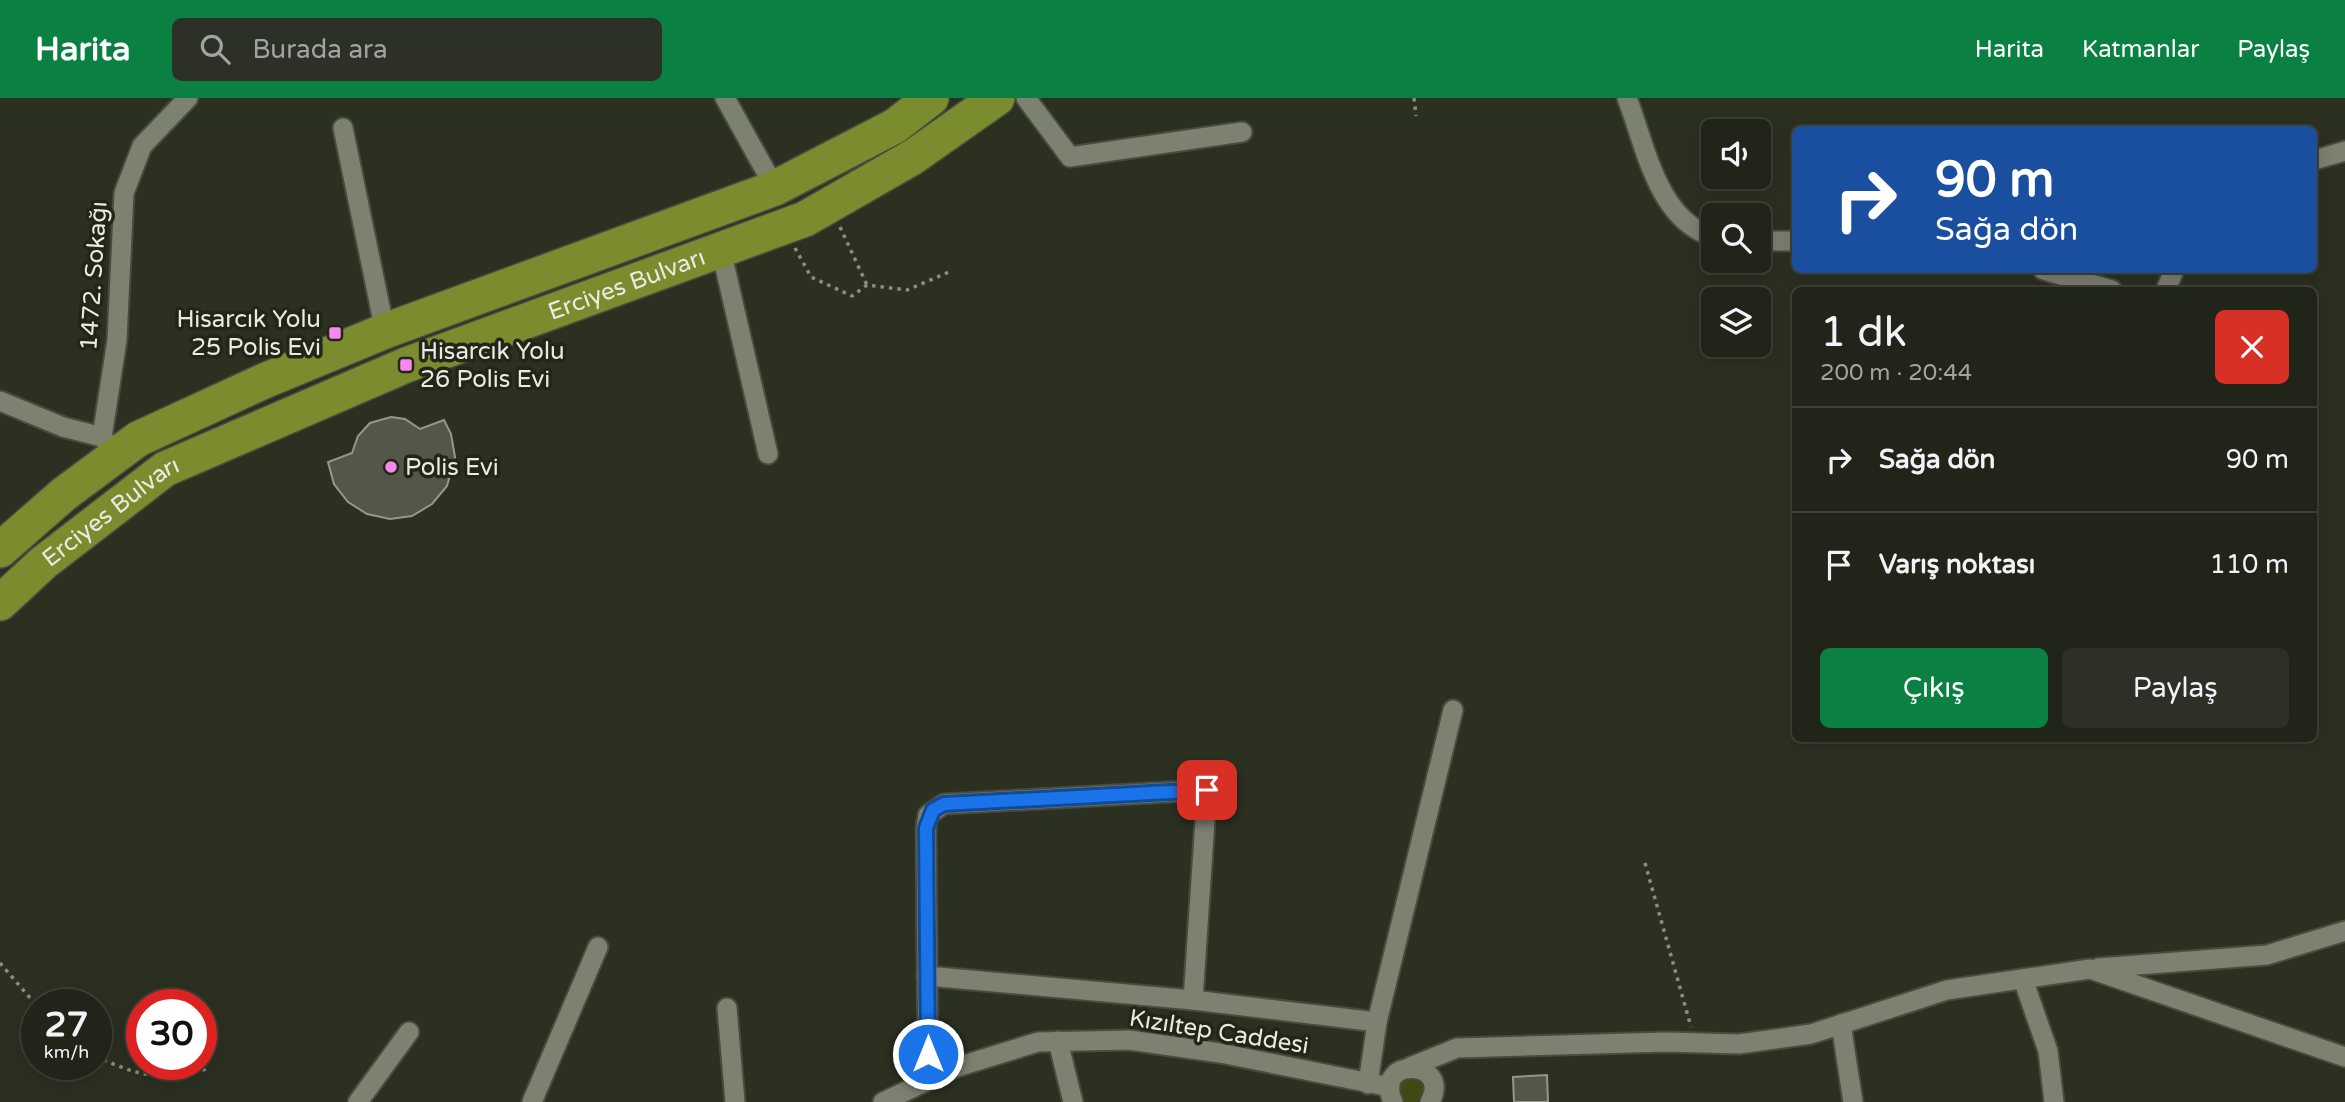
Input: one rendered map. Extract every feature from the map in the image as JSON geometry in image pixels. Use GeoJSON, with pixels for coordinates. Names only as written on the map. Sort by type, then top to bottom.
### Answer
{"type":"FeatureCollection","features":[{"type":"Feature","properties":{"kind":"highway","name":"Erciyes Bulvarı"},"geometry":{"type":"LineString","coordinates":[[0,550],[64,494],[110,445],[138,439],[251,387],[385,331],[775,187],[895,126],[931,98]]}},
{"type":"Feature","properties":{"kind":"highway","name":"Erciyes Bulvarı"},"geometry":{"type":"LineString","coordinates":[[0,603],[43,563],[165,469],[406,365],[784,228],[913,157],[997,98]]}},
{"type":"Feature","properties":{"kind":"street","name":"1472. Sokağı"},"geometry":{"type":"LineString","coordinates":[[110,445],[124,193],[142,146],[188,98]]}},
{"type":"Feature","properties":{"kind":"street"},"geometry":{"type":"LineString","coordinates":[[725,98],[775,187]]}},
{"type":"Feature","properties":{"kind":"street"},"geometry":{"type":"LineString","coordinates":[[1026,98],[1070,157],[1242,132]]}},
{"type":"Feature","properties":{"kind":"street"},"geometry":{"type":"LineString","coordinates":[[1627,98],[1666,200],[1682,220],[1701,230]]}},
{"type":"Feature","properties":{"kind":"street"},"geometry":{"type":"LineString","coordinates":[[343,128],[385,331]]}},
{"type":"Feature","properties":{"kind":"street"},"geometry":{"type":"LineString","coordinates":[[2317,159],[2345,151]]}},
{"type":"Feature","properties":{"kind":"street"},"geometry":{"type":"LineString","coordinates":[[1771,241],[1792,241]]}},
{"type":"Feature","properties":{"kind":"street"},"geometry":{"type":"LineString","coordinates":[[721,250],[768,454]]}},
{"type":"Feature","properties":{"kind":"street"},"geometry":{"type":"LineString","coordinates":[[2052,273],[2102,287]]}},
{"type":"Feature","properties":{"kind":"street"},"geometry":{"type":"LineString","coordinates":[[0,401],[110,445]]}},
{"type":"Feature","properties":{"kind":"street"},"geometry":{"type":"LineString","coordinates":[[1368,1084],[1377,1022],[1453,710]]}},
{"type":"Feature","properties":{"kind":"street"},"geometry":{"type":"LineString","coordinates":[[928,1080],[926,828],[929,815],[938,806],[1207,790],[1193,1000]]}},
{"type":"Feature","properties":{"kind":"street"},"geometry":{"type":"LineString","coordinates":[[1392,1095],[1396,1074],[1457,1048],[1738,1044],[1811,1034],[1947,990],[2090,969],[2267,955],[2345,931]]}},
{"type":"Feature","properties":{"kind":"street"},"geometry":{"type":"LineString","coordinates":[[532,1102],[598,947]]}},
{"type":"Feature","properties":{"kind":"street"},"geometry":{"type":"LineString","coordinates":[[2090,969],[2345,1057]]}},
{"type":"Feature","properties":{"kind":"street"},"geometry":{"type":"LineString","coordinates":[[927,976],[1193,1000],[1377,1022]]}},
{"type":"Feature","properties":{"kind":"street"},"geometry":{"type":"LineString","coordinates":[[2023,979],[2048,1051],[2054,1102]]}},
{"type":"Feature","properties":{"kind":"street"},"geometry":{"type":"LineString","coordinates":[[727,1008],[735,1102]]}},
{"type":"Feature","properties":{"kind":"street"},"geometry":{"type":"LineString","coordinates":[[1841,1024],[1853,1102]]}},
{"type":"Feature","properties":{"kind":"street"},"geometry":{"type":"LineString","coordinates":[[358,1102],[409,1032]]}},
{"type":"Feature","properties":{"kind":"street","name":"Kızıltep Caddesi"},"geometry":{"type":"LineString","coordinates":[[883,1102],[954,1069],[1038,1042],[1129,1040],[1194,1049],[1368,1084],[1392,1095]]}},
{"type":"Feature","properties":{"kind":"street"},"geometry":{"type":"LineString","coordinates":[[1058,1041],[1073,1102]]}},
{"type":"Feature","properties":{"kind":"street"},"geometry":{"type":"LineString","coordinates":[[1410,1067],[1425,1071],[1430,1077],[1434,1092],[1430,1102]]}},
{"type":"Feature","properties":{"kind":"path"},"geometry":{"type":"LineString","coordinates":[[1413,98],[1416,116]]}},
{"type":"Feature","properties":{"kind":"path"},"geometry":{"type":"LineString","coordinates":[[830,205],[867,285]]}},
{"type":"Feature","properties":{"kind":"path"},"geometry":{"type":"LineString","coordinates":[[784,228],[811,277],[852,296],[867,285],[907,290],[949,272]]}},
{"type":"Feature","properties":{"kind":"path"},"geometry":{"type":"LineString","coordinates":[[1645,863],[1695,1043]]}},
{"type":"Feature","properties":{"kind":"path"},"geometry":{"type":"LineString","coordinates":[[0,963],[22,989]]}},
{"type":"Feature","properties":{"kind":"green space"},"geometry":{"type":"Polygon","coordinates":[[[1411,1077],[1420,1081],[1424,1090],[1420,1099],[1411,1103],[1402,1099],[1398,1090],[1402,1081],[1411,1077]]]}},
{"type":"Feature","properties":{"kind":"building","name":"Polis Evi"},"geometry":{"type":"Polygon","coordinates":[[[391,417],[405,419],[420,429],[444,420],[451,434],[455,457],[447,486],[432,504],[412,516],[390,519],[367,514],[348,502],[334,484],[328,462],[352,453],[358,436],[370,423],[391,417]]]}},
{"type":"Feature","properties":{"kind":"building"},"geometry":{"type":"Polygon","coordinates":[[[1547,1075],[1548,1102],[1514,1102],[1513,1077],[1547,1075]]]}},
{"type":"Feature","properties":{"kind":"place","name":"Hisarcık Yolu 25 Polis Evi"},"geometry":{"type":"Point","coordinates":[335,333]}},
{"type":"Feature","properties":{"kind":"place","name":"Hisarcık Yolu 26 Polis Evi"},"geometry":{"type":"Point","coordinates":[406,365]}},
{"type":"Feature","properties":{"kind":"place","name":"Polis Evi"},"geometry":{"type":"Point","coordinates":[391,467]}},
{"type":"Feature","properties":{"kind":"route"},"geometry":{"type":"LineString","coordinates":[[928,1054],[926,821],[933,810],[944,804],[1207,790]]}}]}
